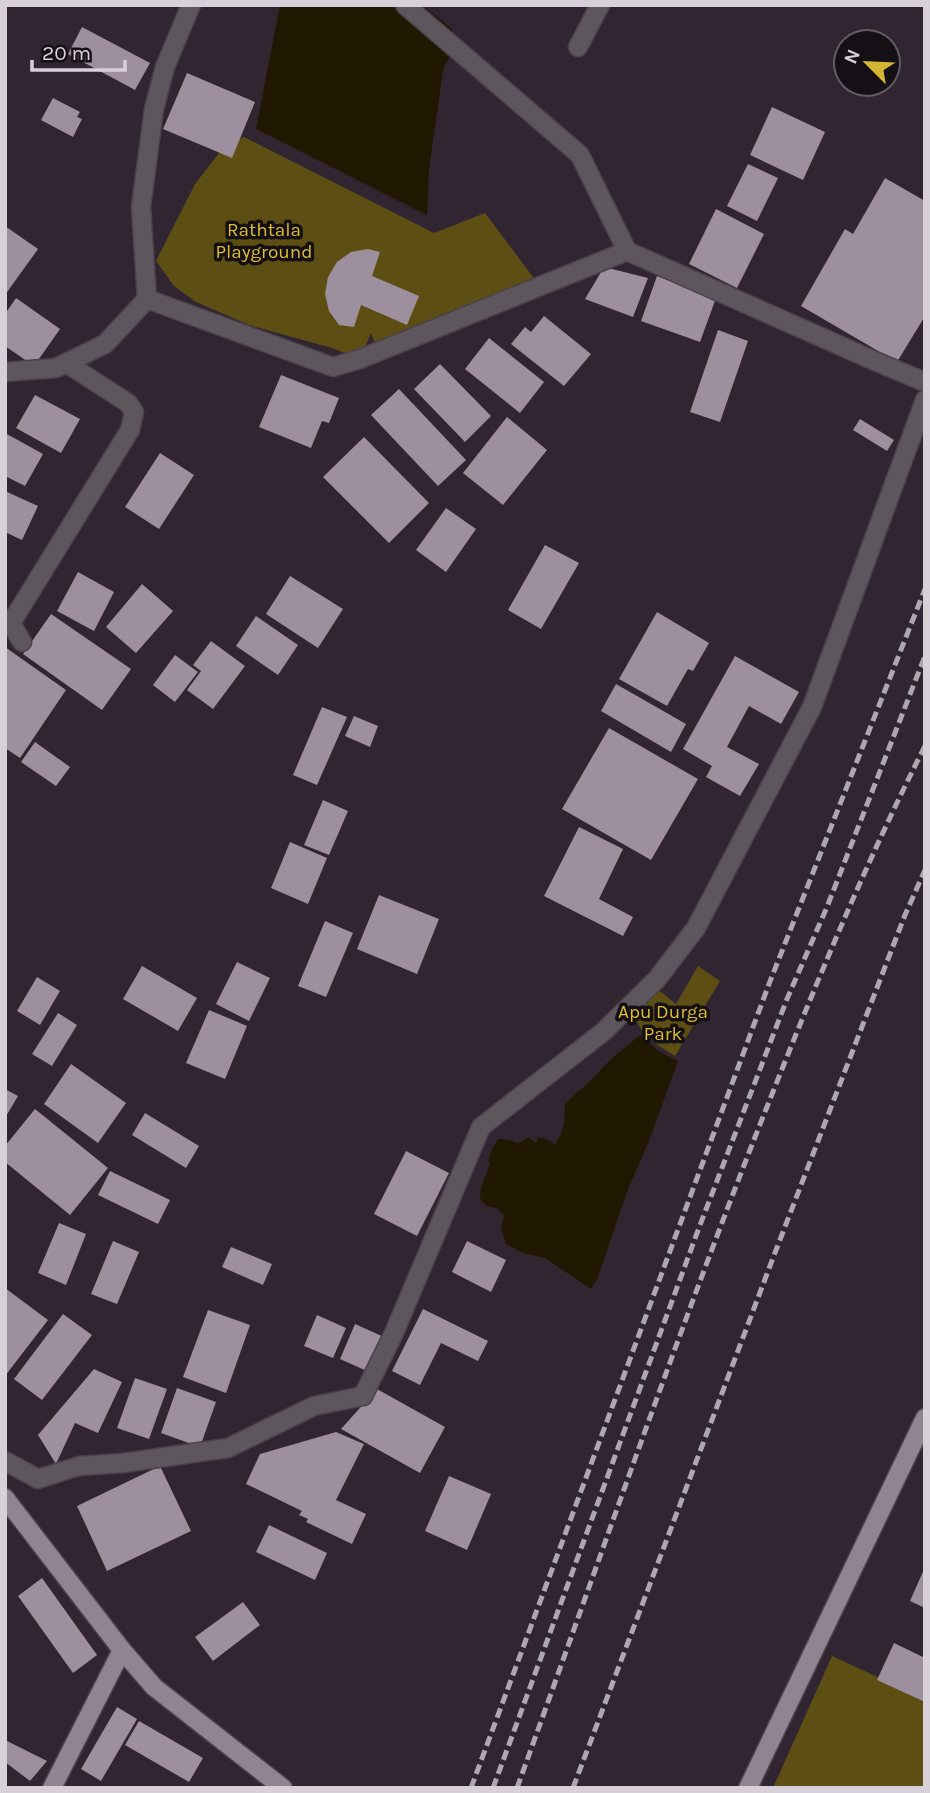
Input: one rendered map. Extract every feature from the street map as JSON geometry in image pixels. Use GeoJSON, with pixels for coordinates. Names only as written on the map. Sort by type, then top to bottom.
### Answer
{"type":"FeatureCollection","features":[{"type":"Feature","properties":{"kind":"main road"},"geometry":{"type":"LineString","coordinates":[[748,1788],[925,1418]]}},
{"type":"Feature","properties":{"kind":"main road"},"geometry":{"type":"LineString","coordinates":[[5,1498],[122,1650],[154,1687],[283,1788]]}},
{"type":"Feature","properties":{"kind":"main road"},"geometry":{"type":"LineString","coordinates":[[52,1788],[122,1650]]}},
{"type":"Feature","properties":{"kind":"street"},"geometry":{"type":"LineString","coordinates":[[5,372],[56,368],[105,344],[147,299],[141,207],[154,109],[165,67],[191,5]]}},
{"type":"Feature","properties":{"kind":"street"},"geometry":{"type":"LineString","coordinates":[[405,5],[580,155],[627,251],[925,382]]}},
{"type":"Feature","properties":{"kind":"street"},"geometry":{"type":"LineString","coordinates":[[578,47],[600,5]]}},
{"type":"Feature","properties":{"kind":"street"},"geometry":{"type":"LineString","coordinates":[[147,299],[333,367],[360,359],[627,251]]}},
{"type":"Feature","properties":{"kind":"street"},"geometry":{"type":"LineString","coordinates":[[22,642],[11,623],[130,430],[134,412],[128,403],[66,363]]}},
{"type":"Feature","properties":{"kind":"street"},"geometry":{"type":"LineString","coordinates":[[5,1461],[38,1479],[79,1466],[124,1463],[228,1448],[314,1406],[363,1396],[394,1333],[481,1127],[603,1032],[657,979],[696,928],[812,707],[925,400]]}},
{"type":"Feature","properties":{"kind":"green space","name":"Rathtala Playground"},"geometry":{"type":"Polygon","coordinates":[[[244,137],[434,233],[485,213],[536,281],[377,348],[371,333],[360,359],[332,348],[249,325],[196,302],[174,286],[156,261],[195,184],[226,144],[244,137]]]}},
{"type":"Feature","properties":{"kind":"green space","name":"Apu Durga Park"},"geometry":{"type":"Polygon","coordinates":[[[698,966],[720,981],[675,1056],[642,1031],[631,1011],[656,988],[676,1004],[698,966]]]}},
{"type":"Feature","properties":{"kind":"green space"},"geometry":{"type":"Polygon","coordinates":[[[832,1656],[925,1699],[925,1788],[773,1788],[832,1656]]]}},
{"type":"Feature","properties":{"kind":"shaded area"},"geometry":{"type":"Polygon","coordinates":[[[280,5],[422,5],[451,28],[457,42],[443,70],[429,170],[427,215],[256,129],[280,5]]]}},
{"type":"Feature","properties":{"kind":"shaded area"},"geometry":{"type":"Polygon","coordinates":[[[640,1035],[660,1052],[678,1061],[628,1189],[598,1277],[591,1289],[545,1258],[523,1253],[506,1244],[501,1227],[504,1216],[497,1208],[486,1206],[480,1199],[481,1187],[490,1164],[488,1161],[492,1149],[498,1139],[518,1143],[529,1137],[536,1143],[538,1137],[555,1145],[564,1124],[565,1105],[611,1059],[640,1035]]]}},
{"type":"Feature","properties":{"kind":"building"},"geometry":{"type":"Polygon","coordinates":[[[82,27],[150,63],[135,90],[68,54],[82,27]]]}},
{"type":"Feature","properties":{"kind":"building"},"geometry":{"type":"Polygon","coordinates":[[[187,73],[255,102],[232,158],[163,129],[187,73]]]}},
{"type":"Feature","properties":{"kind":"building"},"geometry":{"type":"Polygon","coordinates":[[[53,98],[80,112],[77,117],[82,119],[73,137],[41,120],[53,98]]]}},
{"type":"Feature","properties":{"kind":"building"},"geometry":{"type":"Polygon","coordinates":[[[772,107],[825,132],[803,180],[750,155],[772,107]]]}},
{"type":"Feature","properties":{"kind":"building"},"geometry":{"type":"Polygon","coordinates":[[[748,164],[778,178],[757,221],[727,206],[748,164]]]}},
{"type":"Feature","properties":{"kind":"building"},"geometry":{"type":"Polygon","coordinates":[[[885,178],[925,201],[925,316],[897,362],[801,306],[845,229],[853,234],[885,178]]]}},
{"type":"Feature","properties":{"kind":"building"},"geometry":{"type":"Polygon","coordinates":[[[716,209],[764,234],[737,288],[689,264],[716,209]]]}},
{"type":"Feature","properties":{"kind":"building"},"geometry":{"type":"Polygon","coordinates":[[[5,226],[38,249],[5,295],[5,226]]]}},
{"type":"Feature","properties":{"kind":"building"},"geometry":{"type":"Polygon","coordinates":[[[368,249],[380,252],[372,276],[419,296],[407,325],[361,305],[354,327],[339,325],[329,311],[325,294],[328,277],[337,262],[351,252],[368,249]]]}},
{"type":"Feature","properties":{"kind":"building"},"geometry":{"type":"Polygon","coordinates":[[[604,267],[648,278],[633,317],[585,299],[604,267]]]}},
{"type":"Feature","properties":{"kind":"building"},"geometry":{"type":"Polygon","coordinates":[[[657,276],[716,298],[700,342],[641,321],[657,276]]]}},
{"type":"Feature","properties":{"kind":"building"},"geometry":{"type":"Polygon","coordinates":[[[16,298],[60,329],[34,366],[5,346],[5,314],[16,298]]]}},
{"type":"Feature","properties":{"kind":"building"},"geometry":{"type":"Polygon","coordinates":[[[544,316],[591,354],[564,386],[511,344],[525,327],[531,332],[544,316]]]}},
{"type":"Feature","properties":{"kind":"building"},"geometry":{"type":"Polygon","coordinates":[[[718,330],[748,341],[720,422],[690,412],[718,330]]]}},
{"type":"Feature","properties":{"kind":"building"},"geometry":{"type":"Polygon","coordinates":[[[489,338],[544,382],[520,413],[465,369],[489,338]]]}},
{"type":"Feature","properties":{"kind":"building"},"geometry":{"type":"Polygon","coordinates":[[[440,364],[491,416],[465,442],[414,389],[440,364]]]}},
{"type":"Feature","properties":{"kind":"building"},"geometry":{"type":"Polygon","coordinates":[[[281,375],[339,398],[329,423],[322,421],[311,448],[259,427],[281,375]]]}},
{"type":"Feature","properties":{"kind":"building"},"geometry":{"type":"Polygon","coordinates":[[[399,389],[466,460],[438,486],[371,415],[399,389]]]}},
{"type":"Feature","properties":{"kind":"building"},"geometry":{"type":"Polygon","coordinates":[[[35,395],[80,419],[61,453],[16,428],[35,395]]]}},
{"type":"Feature","properties":{"kind":"building"},"geometry":{"type":"Polygon","coordinates":[[[507,417],[547,450],[503,505],[463,473],[507,417]]]}},
{"type":"Feature","properties":{"kind":"building"},"geometry":{"type":"Polygon","coordinates":[[[860,419],[894,440],[887,451],[853,430],[860,419]]]}},
{"type":"Feature","properties":{"kind":"building"},"geometry":{"type":"Polygon","coordinates":[[[5,433],[43,454],[25,486],[5,476],[5,433]]]}},
{"type":"Feature","properties":{"kind":"building"},"geometry":{"type":"Polygon","coordinates":[[[364,437],[429,503],[389,543],[323,477],[364,437]]]}},
{"type":"Feature","properties":{"kind":"building"},"geometry":{"type":"Polygon","coordinates":[[[160,453],[194,475],[159,529],[125,507],[160,453]]]}},
{"type":"Feature","properties":{"kind":"building"},"geometry":{"type":"Polygon","coordinates":[[[5,491],[38,506],[22,540],[5,532],[5,491]]]}},
{"type":"Feature","properties":{"kind":"building"},"geometry":{"type":"Polygon","coordinates":[[[446,508],[476,529],[446,572],[416,550],[446,508]]]}},
{"type":"Feature","properties":{"kind":"building"},"geometry":{"type":"Polygon","coordinates":[[[545,545],[579,563],[541,629],[508,610],[545,545]]]}},
{"type":"Feature","properties":{"kind":"building"},"geometry":{"type":"Polygon","coordinates":[[[78,572],[114,592],[94,631],[57,611],[78,572]]]}},
{"type":"Feature","properties":{"kind":"building"},"geometry":{"type":"Polygon","coordinates":[[[290,576],[343,609],[318,648],[266,614],[290,576]]]}},
{"type":"Feature","properties":{"kind":"building"},"geometry":{"type":"Polygon","coordinates":[[[142,584],[173,611],[136,653],[106,627],[142,584]]]}},
{"type":"Feature","properties":{"kind":"building"},"geometry":{"type":"Polygon","coordinates":[[[657,612],[709,643],[693,671],[688,669],[667,706],[619,679],[657,612]]]}},
{"type":"Feature","properties":{"kind":"building"},"geometry":{"type":"Polygon","coordinates":[[[51,614],[131,669],[102,710],[23,654],[51,614]]]}},
{"type":"Feature","properties":{"kind":"building"},"geometry":{"type":"Polygon","coordinates":[[[256,616],[298,645],[278,675],[236,646],[256,616]]]}},
{"type":"Feature","properties":{"kind":"building"},"geometry":{"type":"Polygon","coordinates":[[[211,641],[245,666],[213,709],[187,690],[201,671],[193,665],[211,641]]]}},
{"type":"Feature","properties":{"kind":"building"},"geometry":{"type":"Polygon","coordinates":[[[5,647],[66,690],[20,758],[5,748],[5,647]]]}},
{"type":"Feature","properties":{"kind":"building"},"geometry":{"type":"Polygon","coordinates":[[[175,655],[198,672],[175,702],[153,685],[175,655]]]}},
{"type":"Feature","properties":{"kind":"building"},"geometry":{"type":"Polygon","coordinates":[[[735,656],[799,692],[781,724],[749,706],[727,747],[759,764],[740,796],[706,777],[712,766],[683,749],[735,656]]]}},
{"type":"Feature","properties":{"kind":"building"},"geometry":{"type":"Polygon","coordinates":[[[616,684],[686,724],[671,752],[601,711],[616,684]]]}},
{"type":"Feature","properties":{"kind":"building"},"geometry":{"type":"Polygon","coordinates":[[[322,707],[347,717],[317,785],[293,775],[322,707]]]}},
{"type":"Feature","properties":{"kind":"building"},"geometry":{"type":"Polygon","coordinates":[[[354,716],[378,726],[370,747],[345,736],[354,716]]]}},
{"type":"Feature","properties":{"kind":"building"},"geometry":{"type":"Polygon","coordinates":[[[609,728],[698,779],[651,860],[562,809],[609,728]]]}},
{"type":"Feature","properties":{"kind":"building"},"geometry":{"type":"Polygon","coordinates":[[[35,742],[70,767],[56,786],[21,762],[35,742]]]}},
{"type":"Feature","properties":{"kind":"building"},"geometry":{"type":"Polygon","coordinates":[[[323,800],[348,811],[329,855],[304,845],[323,800]]]}},
{"type":"Feature","properties":{"kind":"building"},"geometry":{"type":"Polygon","coordinates":[[[579,827],[623,849],[599,899],[633,917],[623,936],[544,896],[579,827]]]}},
{"type":"Feature","properties":{"kind":"building"},"geometry":{"type":"Polygon","coordinates":[[[290,842],[327,858],[308,904],[271,888],[290,842]]]}},
{"type":"Feature","properties":{"kind":"building"},"geometry":{"type":"Polygon","coordinates":[[[379,895],[439,919],[417,974],[357,949],[379,895]]]}},
{"type":"Feature","properties":{"kind":"building"},"geometry":{"type":"Polygon","coordinates":[[[325,921],[353,933],[326,997],[298,986],[325,921]]]}},
{"type":"Feature","properties":{"kind":"building"},"geometry":{"type":"Polygon","coordinates":[[[237,962],[270,978],[249,1021],[216,1004],[237,962]]]}},
{"type":"Feature","properties":{"kind":"building"},"geometry":{"type":"Polygon","coordinates":[[[142,966],[197,998],[178,1031],[123,999],[142,966]]]}},
{"type":"Feature","properties":{"kind":"building"},"geometry":{"type":"Polygon","coordinates":[[[37,977],[60,991],[40,1025],[17,1011],[37,977]]]}},
{"type":"Feature","properties":{"kind":"building"},"geometry":{"type":"Polygon","coordinates":[[[209,1010],[247,1026],[225,1079],[186,1063],[209,1010]]]}},
{"type":"Feature","properties":{"kind":"building"},"geometry":{"type":"Polygon","coordinates":[[[58,1013],[77,1025],[52,1066],[32,1054],[58,1013]]]}},
{"type":"Feature","properties":{"kind":"building"},"geometry":{"type":"Polygon","coordinates":[[[71,1064],[126,1103],[98,1143],[44,1104],[71,1064]]]}},
{"type":"Feature","properties":{"kind":"building"},"geometry":{"type":"Polygon","coordinates":[[[5,1089],[18,1096],[5,1118],[5,1089]]]}},
{"type":"Feature","properties":{"kind":"building"},"geometry":{"type":"Polygon","coordinates":[[[35,1109],[108,1168],[70,1215],[5,1162],[5,1146],[35,1109]]]}},
{"type":"Feature","properties":{"kind":"building"},"geometry":{"type":"Polygon","coordinates":[[[145,1113],[199,1146],[186,1168],[132,1135],[145,1113]]]}},
{"type":"Feature","properties":{"kind":"building"},"geometry":{"type":"Polygon","coordinates":[[[406,1151],[449,1173],[417,1236],[374,1214],[406,1151]]]}},
{"type":"Feature","properties":{"kind":"building"},"geometry":{"type":"Polygon","coordinates":[[[110,1171],[170,1200],[158,1224],[98,1195],[110,1171]]]}},
{"type":"Feature","properties":{"kind":"building"},"geometry":{"type":"Polygon","coordinates":[[[59,1223],[86,1234],[66,1285],[38,1273],[59,1223]]]}},
{"type":"Feature","properties":{"kind":"building"},"geometry":{"type":"Polygon","coordinates":[[[113,1241],[139,1252],[117,1304],[91,1294],[113,1241]]]}},
{"type":"Feature","properties":{"kind":"building"},"geometry":{"type":"Polygon","coordinates":[[[467,1241],[506,1260],[491,1292],[452,1272],[467,1241]]]}},
{"type":"Feature","properties":{"kind":"building"},"geometry":{"type":"Polygon","coordinates":[[[231,1247],[272,1264],[263,1285],[222,1267],[231,1247]]]}},
{"type":"Feature","properties":{"kind":"building"},"geometry":{"type":"Polygon","coordinates":[[[5,1288],[48,1320],[5,1376],[5,1288]]]}},
{"type":"Feature","properties":{"kind":"building"},"geometry":{"type":"Polygon","coordinates":[[[423,1309],[488,1341],[478,1361],[441,1343],[420,1385],[392,1371],[423,1309]]]}},
{"type":"Feature","properties":{"kind":"building"},"geometry":{"type":"Polygon","coordinates":[[[208,1310],[250,1325],[226,1393],[183,1377],[208,1310]]]}},
{"type":"Feature","properties":{"kind":"building"},"geometry":{"type":"Polygon","coordinates":[[[63,1314],[92,1335],[42,1400],[14,1379],[63,1314]]]}},
{"type":"Feature","properties":{"kind":"building"},"geometry":{"type":"Polygon","coordinates":[[[317,1315],[346,1328],[333,1358],[304,1346],[317,1315]]]}},
{"type":"Feature","properties":{"kind":"building"},"geometry":{"type":"Polygon","coordinates":[[[355,1324],[384,1337],[369,1372],[340,1359],[355,1324]]]}},
{"type":"Feature","properties":{"kind":"building"},"geometry":{"type":"Polygon","coordinates":[[[94,1369],[122,1382],[98,1433],[75,1423],[56,1464],[38,1435],[94,1369]]]}},
{"type":"Feature","properties":{"kind":"building"},"geometry":{"type":"Polygon","coordinates":[[[135,1378],[167,1389],[149,1439],[117,1428],[135,1378]]]}},
{"type":"Feature","properties":{"kind":"building"},"geometry":{"type":"Polygon","coordinates":[[[177,1388],[216,1402],[200,1447],[161,1433],[177,1388]]]}},
{"type":"Feature","properties":{"kind":"building"},"geometry":{"type":"Polygon","coordinates":[[[377,1389],[445,1427],[420,1473],[341,1429],[377,1389]]]}},
{"type":"Feature","properties":{"kind":"building"},"geometry":{"type":"Polygon","coordinates":[[[336,1432],[364,1444],[336,1500],[366,1514],[352,1544],[306,1522],[308,1519],[299,1515],[302,1511],[246,1484],[260,1454],[336,1432]]]}},
{"type":"Feature","properties":{"kind":"building"},"geometry":{"type":"Polygon","coordinates":[[[160,1466],[191,1531],[107,1571],[77,1506],[160,1466]]]}},
{"type":"Feature","properties":{"kind":"building"},"geometry":{"type":"Polygon","coordinates":[[[449,1476],[491,1494],[467,1550],[425,1531],[449,1476]]]}},
{"type":"Feature","properties":{"kind":"building"},"geometry":{"type":"Polygon","coordinates":[[[269,1525],[327,1553],[315,1580],[256,1552],[269,1525]]]}},
{"type":"Feature","properties":{"kind":"building"},"geometry":{"type":"Polygon","coordinates":[[[925,1567],[925,1608],[910,1601],[925,1567]]]}},
{"type":"Feature","properties":{"kind":"building"},"geometry":{"type":"Polygon","coordinates":[[[42,1578],[97,1655],[73,1673],[18,1596],[42,1578]]]}},
{"type":"Feature","properties":{"kind":"building"},"geometry":{"type":"Polygon","coordinates":[[[243,1602],[260,1625],[213,1661],[195,1637],[243,1602]]]}},
{"type":"Feature","properties":{"kind":"building"},"geometry":{"type":"Polygon","coordinates":[[[894,1643],[925,1658],[925,1702],[877,1680],[894,1643]]]}},
{"type":"Feature","properties":{"kind":"building"},"geometry":{"type":"Polygon","coordinates":[[[117,1707],[137,1719],[101,1781],[81,1769],[117,1707]]]}},
{"type":"Feature","properties":{"kind":"building"},"geometry":{"type":"Polygon","coordinates":[[[139,1721],[203,1758],[189,1782],[125,1745],[139,1721]]]}},
{"type":"Feature","properties":{"kind":"building"},"geometry":{"type":"Polygon","coordinates":[[[5,1740],[47,1761],[30,1781],[5,1762],[5,1740]]]}},
{"type":"Feature","properties":{"kind":"railway"},"geometry":{"type":"LineString","coordinates":[[471,1788],[769,984],[925,589]]}},
{"type":"Feature","properties":{"kind":"railway"},"geometry":{"type":"LineString","coordinates":[[493,1788],[700,1225],[787,999],[827,907],[925,656]]}},
{"type":"Feature","properties":{"kind":"railway"},"geometry":{"type":"LineString","coordinates":[[517,1788],[666,1374],[759,1127],[838,935],[925,746]]}},
{"type":"Feature","properties":{"kind":"railway"},"geometry":{"type":"LineString","coordinates":[[573,1788],[773,1258],[905,915],[925,870]]}}]}
